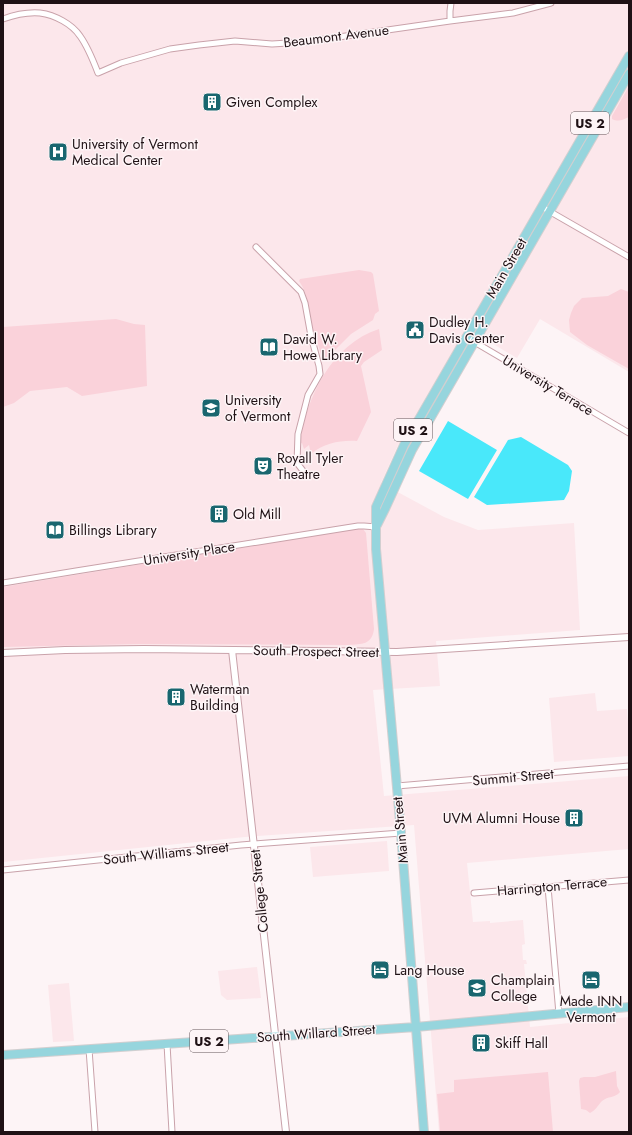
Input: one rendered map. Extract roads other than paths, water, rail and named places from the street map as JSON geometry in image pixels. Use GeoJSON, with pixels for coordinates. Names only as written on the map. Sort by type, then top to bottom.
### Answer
{"type":"FeatureCollection","features":[{"type":"Feature","properties":{"kind":"main road","name":"Main Street"},"geometry":{"type":"LineString","coordinates":[[424,1132],[397,786],[376,549],[376,507],[397,459],[629,56]]}},
{"type":"Feature","properties":{"kind":"main road","name":"Main Street"},"geometry":{"type":"LineString","coordinates":[[376,527],[412,450],[629,74]]}},
{"type":"Feature","properties":{"kind":"main road","name":"South Willard Street"},"geometry":{"type":"LineString","coordinates":[[3,1055],[416,1027],[629,1007]]}},
{"type":"Feature","properties":{"kind":"street"},"geometry":{"type":"LineString","coordinates":[[450,21],[451,3]]}},
{"type":"Feature","properties":{"kind":"street","name":"Beaumont Avenue"},"geometry":{"type":"LineString","coordinates":[[3,19],[19,15],[40,13],[68,23],[80,35],[98,73],[121,63],[170,49],[199,44],[235,41],[272,44],[304,42],[513,13],[551,3]]}},
{"type":"Feature","properties":{"kind":"street"},"geometry":{"type":"LineString","coordinates":[[542,207],[629,257]]}},
{"type":"Feature","properties":{"kind":"street"},"geometry":{"type":"LineString","coordinates":[[256,247],[301,292],[306,303],[311,336],[320,374],[308,395],[298,434],[297,463],[304,472]]}},
{"type":"Feature","properties":{"kind":"street","name":"University Terrace"},"geometry":{"type":"LineString","coordinates":[[466,337],[629,434]]}},
{"type":"Feature","properties":{"kind":"street","name":"University Place"},"geometry":{"type":"LineString","coordinates":[[3,584],[350,527],[376,527]]}},
{"type":"Feature","properties":{"kind":"street","name":"South Prospect Street"},"geometry":{"type":"LineString","coordinates":[[3,653],[112,649],[385,653],[629,637]]}},
{"type":"Feature","properties":{"kind":"street","name":"College Street"},"geometry":{"type":"LineString","coordinates":[[232,650],[286,1132]]}},
{"type":"Feature","properties":{"kind":"street","name":"Summit Street"},"geometry":{"type":"LineString","coordinates":[[397,786],[629,766]]}},
{"type":"Feature","properties":{"kind":"street","name":"South Williams Street"},"geometry":{"type":"LineString","coordinates":[[3,870],[253,844],[400,833]]}},
{"type":"Feature","properties":{"kind":"street","name":"Harrington Terrace"},"geometry":{"type":"LineString","coordinates":[[474,893],[629,880]]}},
{"type":"Feature","properties":{"kind":"street"},"geometry":{"type":"LineString","coordinates":[[548,887],[559,1014]]}},
{"type":"Feature","properties":{"kind":"street"},"geometry":{"type":"LineString","coordinates":[[167,1044],[172,1132]]}},
{"type":"Feature","properties":{"kind":"street"},"geometry":{"type":"LineString","coordinates":[[89,1049],[95,1132]]}},
{"type":"Feature","properties":{"kind":"water"},"geometry":{"type":"Polygon","coordinates":[[[448,421],[497,450],[468,499],[419,471],[448,421]]]}},
{"type":"Feature","properties":{"kind":"water"},"geometry":{"type":"Polygon","coordinates":[[[521,437],[568,465],[572,471],[569,491],[564,500],[487,505],[474,497],[508,440],[521,437]]]}},
{"type":"Feature","properties":{"kind":"place","name":"Given Complex"},"geometry":{"type":"Point","coordinates":[212,102]}},
{"type":"Feature","properties":{"kind":"place","name":"University of Vermont Medical Center"},"geometry":{"type":"Point","coordinates":[58,152]}},
{"type":"Feature","properties":{"kind":"place","name":"Dudley H. Davis Center"},"geometry":{"type":"Point","coordinates":[415,330]}},
{"type":"Feature","properties":{"kind":"place","name":"David W. Howe Library"},"geometry":{"type":"Point","coordinates":[269,347]}},
{"type":"Feature","properties":{"kind":"place","name":"University of Vermont"},"geometry":{"type":"Point","coordinates":[211,408]}},
{"type":"Feature","properties":{"kind":"place","name":"Royall Tyler Theatre"},"geometry":{"type":"Point","coordinates":[263,466]}},
{"type":"Feature","properties":{"kind":"place","name":"Old Mill"},"geometry":{"type":"Point","coordinates":[219,514]}},
{"type":"Feature","properties":{"kind":"place","name":"Billings Library"},"geometry":{"type":"Point","coordinates":[55,530]}},
{"type":"Feature","properties":{"kind":"place","name":"Waterman Building"},"geometry":{"type":"Point","coordinates":[176,697]}},
{"type":"Feature","properties":{"kind":"place","name":"UVM Alumni House"},"geometry":{"type":"Point","coordinates":[574,818]}},
{"type":"Feature","properties":{"kind":"place","name":"Lang House"},"geometry":{"type":"Point","coordinates":[380,970]}},
{"type":"Feature","properties":{"kind":"place","name":"Made INN Vermont"},"geometry":{"type":"Point","coordinates":[591,980]}},
{"type":"Feature","properties":{"kind":"place","name":"Champlain College"},"geometry":{"type":"Point","coordinates":[477,988]}},
{"type":"Feature","properties":{"kind":"place","name":"Skiff Hall"},"geometry":{"type":"Point","coordinates":[481,1043]}}]}
